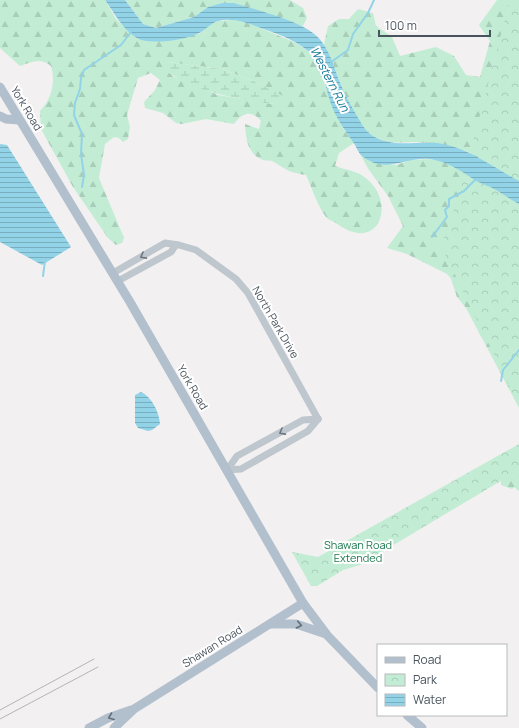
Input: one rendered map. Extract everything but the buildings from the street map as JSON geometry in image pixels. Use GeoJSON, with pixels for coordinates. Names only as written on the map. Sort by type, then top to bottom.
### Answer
{"type":"FeatureCollection","features":[{"type":"Feature","properties":{"kind":"main road","name":"York Road"},"geometry":{"type":"LineString","coordinates":[[1,91],[118,281],[303,603],[328,635],[377,687]]}},
{"type":"Feature","properties":{"kind":"main road"},"geometry":{"type":"LineString","coordinates":[[0,116],[6,119],[20,120]]}},
{"type":"Feature","properties":{"kind":"main road","name":"Shawan Road"},"geometry":{"type":"LineString","coordinates":[[114,728],[134,709],[303,603]]}},
{"type":"Feature","properties":{"kind":"main road"},"geometry":{"type":"LineString","coordinates":[[269,625],[296,624],[328,635]]}},
{"type":"Feature","properties":{"kind":"main road","name":"Shawan Road"},"geometry":{"type":"LineString","coordinates":[[89,728],[108,718],[134,709]]}},
{"type":"Feature","properties":{"kind":"main road"},"geometry":{"type":"LineString","coordinates":[[408,716],[422,728]]}},
{"type":"Feature","properties":{"kind":"street","name":"North Park Drive"},"geometry":{"type":"LineString","coordinates":[[112,273],[165,243],[175,246],[186,246],[196,250],[244,288],[318,420]]}},
{"type":"Feature","properties":{"kind":"street"},"geometry":{"type":"LineString","coordinates":[[118,281],[171,252],[175,246]]}},
{"type":"Feature","properties":{"kind":"street"},"geometry":{"type":"LineString","coordinates":[[227,470],[234,458],[303,420],[318,420]]}},
{"type":"Feature","properties":{"kind":"street"},"geometry":{"type":"LineString","coordinates":[[227,470],[240,469],[308,431],[318,420]]}},
{"type":"Feature","properties":{"kind":"green space"},"geometry":{"type":"Polygon","coordinates":[[[0,0],[105,0],[116,19],[137,39],[199,34],[208,26],[218,21],[232,20],[246,22],[296,43],[308,51],[317,62],[333,108],[344,130],[354,143],[339,153],[335,166],[360,174],[374,186],[380,198],[382,210],[379,221],[373,229],[363,233],[351,231],[327,218],[317,202],[306,175],[291,172],[272,161],[263,160],[251,150],[248,145],[245,124],[259,129],[261,121],[254,115],[243,115],[234,124],[206,119],[182,124],[176,123],[163,113],[145,108],[144,102],[155,90],[160,80],[151,73],[138,78],[127,115],[130,127],[128,139],[123,142],[119,138],[114,137],[105,144],[99,178],[124,238],[122,243],[116,245],[108,238],[73,187],[41,129],[40,111],[50,96],[53,84],[51,66],[47,63],[36,61],[20,66],[0,48],[0,0]],[[167,62],[172,76],[218,95],[272,104],[284,97],[258,83],[222,69],[167,62]]]}},
{"type":"Feature","properties":{"kind":"green space"},"geometry":{"type":"Polygon","coordinates":[[[125,0],[290,0],[303,8],[307,18],[303,26],[234,3],[222,3],[208,7],[194,17],[156,28],[143,24],[125,0]]]}},
{"type":"Feature","properties":{"kind":"green space"},"geometry":{"type":"Polygon","coordinates":[[[497,0],[519,0],[519,181],[481,158],[457,148],[423,142],[387,142],[375,137],[362,126],[349,104],[324,44],[328,26],[339,19],[349,19],[358,9],[373,13],[376,26],[392,37],[400,56],[436,47],[454,56],[466,75],[480,77],[490,41],[479,25],[497,0]]]}},
{"type":"Feature","properties":{"kind":"green space"},"geometry":{"type":"Polygon","coordinates":[[[510,0],[519,0],[519,406],[441,246],[459,195],[510,0]]]}},
{"type":"Feature","properties":{"kind":"green space"},"geometry":{"type":"Polygon","coordinates":[[[167,62],[222,69],[258,83],[285,97],[272,104],[230,97],[202,89],[189,84],[163,69],[164,64],[167,62]]]}},
{"type":"Feature","properties":{"kind":"green space"},"geometry":{"type":"Polygon","coordinates":[[[360,154],[371,162],[397,165],[410,160],[428,159],[443,161],[460,169],[477,181],[519,204],[519,408],[466,308],[457,297],[451,279],[447,274],[407,254],[387,248],[403,226],[388,196],[369,170],[360,154]]]}},
{"type":"Feature","properties":{"kind":"green space","name":"Shawan Road Extended"},"geometry":{"type":"Polygon","coordinates":[[[519,444],[519,470],[360,565],[343,570],[317,586],[311,586],[292,552],[318,557],[519,444]]]}},
{"type":"Feature","properties":{"kind":"green space"},"geometry":{"type":"Polygon","coordinates":[[[519,448],[519,491],[514,487],[512,489],[501,485],[500,467],[519,448]]]}},
{"type":"Feature","properties":{"kind":"water","name":"Western Run"},"geometry":{"type":"Polygon","coordinates":[[[105,0],[125,0],[143,24],[156,28],[194,17],[208,7],[222,3],[234,3],[296,23],[313,33],[323,43],[347,98],[362,125],[369,133],[376,138],[393,143],[437,143],[448,145],[480,158],[519,181],[519,204],[496,190],[476,181],[454,167],[437,160],[421,159],[387,165],[370,161],[361,155],[335,113],[318,63],[308,51],[296,42],[275,33],[236,20],[218,21],[200,33],[175,40],[157,42],[141,40],[126,29],[118,20],[105,0]]]}},
{"type":"Feature","properties":{"kind":"water"},"geometry":{"type":"Polygon","coordinates":[[[0,144],[7,145],[71,247],[42,265],[0,242],[0,144]]]}},
{"type":"Feature","properties":{"kind":"water"},"geometry":{"type":"Polygon","coordinates":[[[141,392],[152,401],[160,424],[148,431],[138,428],[135,423],[135,395],[141,392]]]}},
{"type":"Feature","properties":{"kind":"waterway","name":"Western Run"},"geometry":{"type":"LineString","coordinates":[[331,62],[348,50],[353,34],[368,13],[374,0]]}},
{"type":"Feature","properties":{"kind":"waterway"},"geometry":{"type":"LineString","coordinates":[[82,187],[84,175],[81,154],[82,134],[74,115],[75,103],[80,89],[81,78],[84,70],[121,45],[131,32]]}},
{"type":"Feature","properties":{"kind":"waterway"},"geometry":{"type":"LineString","coordinates":[[432,237],[447,217],[445,210],[449,206],[449,199],[464,191],[476,179]]}},
{"type":"Feature","properties":{"kind":"waterway"},"geometry":{"type":"LineString","coordinates":[[43,276],[45,261]]}},
{"type":"Feature","properties":{"kind":"waterway"},"geometry":{"type":"LineString","coordinates":[[501,381],[503,370],[519,350]]}},
{"type":"Feature","properties":{"kind":"tram line"},"geometry":{"type":"LineString","coordinates":[[0,710],[94,659]]}},
{"type":"Feature","properties":{"kind":"tram line"},"geometry":{"type":"LineString","coordinates":[[0,719],[98,667]]}}]}
